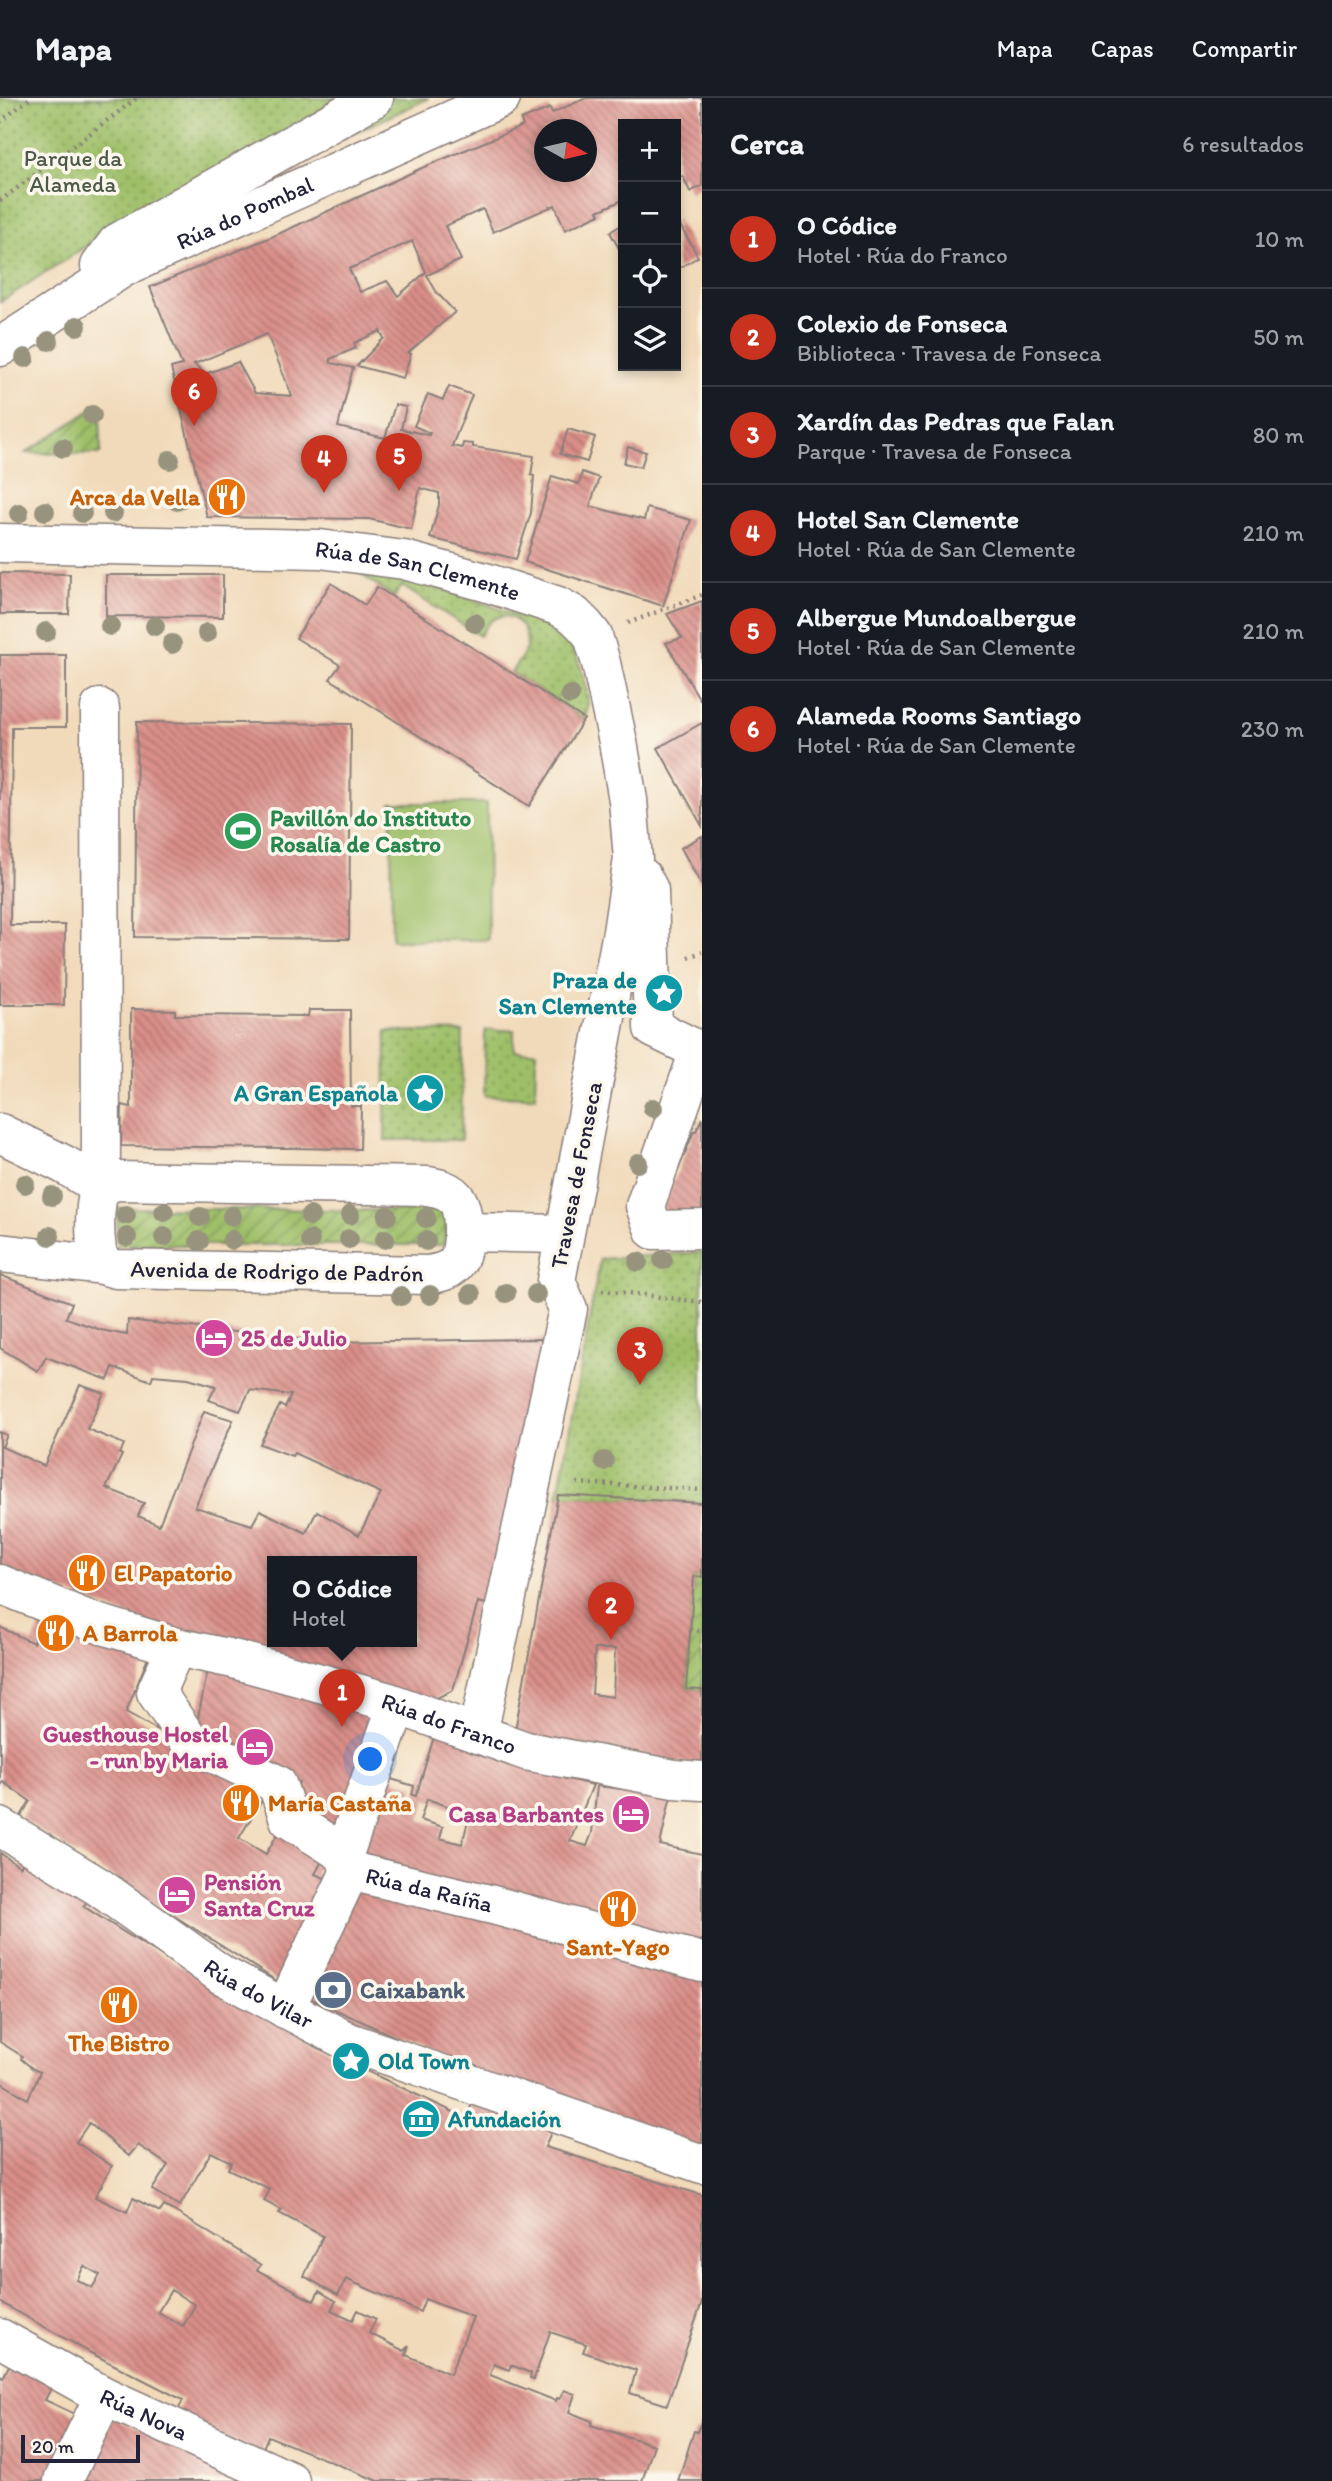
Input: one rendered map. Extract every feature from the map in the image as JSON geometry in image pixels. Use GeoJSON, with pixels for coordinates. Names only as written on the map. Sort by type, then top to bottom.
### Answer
{"type":"FeatureCollection","features":[{"type":"Feature","properties":{"kind":"street"},"geometry":{"type":"LineString","coordinates":[[80,294],[117,243],[374,98]]}},
{"type":"Feature","properties":{"kind":"street","name":"Rúa do Pombal"},"geometry":{"type":"LineString","coordinates":[[0,347],[124,267],[501,98]]}},
{"type":"Feature","properties":{"kind":"street","name":"Rúa de San Clemente"},"geometry":{"type":"LineString","coordinates":[[0,543],[320,549],[404,559],[558,606],[574,615],[593,636]]}},
{"type":"Feature","properties":{"kind":"street"},"geometry":{"type":"LineString","coordinates":[[593,636],[623,772],[632,830],[633,859],[649,890],[653,1028],[700,1052],[645,1206],[653,1230],[702,1229]]}},
{"type":"Feature","properties":{"kind":"street"},"geometry":{"type":"LineString","coordinates":[[100,708],[101,1187]]}},
{"type":"Feature","properties":{"kind":"street","name":"Travesa de Fonseca"},"geometry":{"type":"LineString","coordinates":[[478,1734],[568,1309],[556,1281],[622,932],[633,859]]}},
{"type":"Feature","properties":{"kind":"street"},"geometry":{"type":"LineString","coordinates":[[0,1133],[65,1165],[101,1187]]}},
{"type":"Feature","properties":{"kind":"street","name":"Avenida de Rodrigo de Padrón"},"geometry":{"type":"LineString","coordinates":[[115,1181],[428,1186],[450,1193],[458,1201],[462,1210],[463,1232],[458,1261],[450,1269],[428,1275],[116,1269],[102,1265],[97,1253],[96,1201],[101,1187],[115,1181]]}},
{"type":"Feature","properties":{"kind":"street"},"geometry":{"type":"LineString","coordinates":[[463,1232],[564,1234]]}},
{"type":"Feature","properties":{"kind":"street"},"geometry":{"type":"LineString","coordinates":[[0,1253],[102,1265]]}},
{"type":"Feature","properties":{"kind":"street","name":"Rúa do Franco"},"geometry":{"type":"LineString","coordinates":[[0,1584],[93,1622],[176,1647],[233,1659],[397,1705],[526,1751],[674,1779],[702,1781]]}},
{"type":"Feature","properties":{"kind":"street","name":"Rúa da Raíña"},"geometry":{"type":"LineString","coordinates":[[176,1647],[156,1692],[190,1742],[277,1784],[289,1819],[347,1863],[702,1962]]}},
{"type":"Feature","properties":{"kind":"street"},"geometry":{"type":"LineString","coordinates":[[285,2009],[347,1863],[397,1705]]}},
{"type":"Feature","properties":{"kind":"street","name":"Rúa do Vilar"},"geometry":{"type":"LineString","coordinates":[[0,1827],[99,1887],[222,1975],[349,2042],[702,2164]]}},
{"type":"Feature","properties":{"kind":"street","name":"Rúa Nova"},"geometry":{"type":"LineString","coordinates":[[0,2338],[104,2396],[290,2481]]}},
{"type":"Feature","properties":{"kind":"street"},"geometry":{"type":"LineString","coordinates":[[63,2481],[104,2396]]}},
{"type":"Feature","properties":{"kind":"path"},"geometry":{"type":"LineString","coordinates":[[0,122],[30,98]]}},
{"type":"Feature","properties":{"kind":"path"},"geometry":{"type":"LineString","coordinates":[[0,201],[137,98]]}},
{"type":"Feature","properties":{"kind":"path"},"geometry":{"type":"LineString","coordinates":[[593,636],[702,595]]}},
{"type":"Feature","properties":{"kind":"path"},"geometry":{"type":"LineString","coordinates":[[596,1289],[702,1302]]}},
{"type":"Feature","properties":{"kind":"path"},"geometry":{"type":"LineString","coordinates":[[577,1483],[702,1490]]}},
{"type":"Feature","properties":{"kind":"path"},"geometry":{"type":"LineString","coordinates":[[690,1630],[702,1631]]}},
{"type":"Feature","properties":{"kind":"green space","name":"Parque da Alameda"},"geometry":{"type":"Polygon","coordinates":[[[0,98],[429,98],[183,213],[94,241],[0,302],[0,98]]]}},
{"type":"Feature","properties":{"kind":"green space"},"geometry":{"type":"Polygon","coordinates":[[[100,404],[101,452],[98,454],[26,453],[100,404]]]}},
{"type":"Feature","properties":{"kind":"green space"},"geometry":{"type":"Polygon","coordinates":[[[352,568],[428,584],[552,627],[570,646],[580,666],[588,701],[584,719],[511,672],[523,655],[527,642],[524,630],[516,621],[505,616],[495,618],[480,636],[402,586],[394,597],[352,568]]]}},
{"type":"Feature","properties":{"kind":"green space"},"geometry":{"type":"Polygon","coordinates":[[[391,803],[487,803],[488,940],[392,940],[391,803]]]}},
{"type":"Feature","properties":{"kind":"green space"},"geometry":{"type":"Polygon","coordinates":[[[485,1030],[514,1030],[514,1051],[536,1051],[535,1097],[484,1096],[485,1030]]]}},
{"type":"Feature","properties":{"kind":"green space"},"geometry":{"type":"Polygon","coordinates":[[[386,1031],[463,1032],[461,1140],[385,1140],[386,1031]]]}},
{"type":"Feature","properties":{"kind":"green space"},"geometry":{"type":"Polygon","coordinates":[[[118,1208],[441,1211],[448,1218],[444,1245],[117,1245],[118,1208]]]}},
{"type":"Feature","properties":{"kind":"green space"},"geometry":{"type":"Polygon","coordinates":[[[702,1252],[702,1503],[558,1495],[600,1259],[702,1252]]]}},
{"type":"Feature","properties":{"kind":"green space"},"geometry":{"type":"Polygon","coordinates":[[[694,1576],[702,1577],[702,1690],[686,1689],[694,1576]]]}},
{"type":"Feature","properties":{"kind":"building"},"geometry":{"type":"Polygon","coordinates":[[[586,98],[702,98],[702,186],[690,192],[683,176],[681,177],[681,119],[618,119],[618,202],[565,230],[555,205],[493,232],[483,209],[445,226],[461,260],[427,275],[437,293],[455,312],[408,353],[411,354],[403,378],[357,366],[384,338],[380,331],[354,343],[356,348],[330,359],[331,363],[353,368],[338,427],[385,438],[395,405],[406,407],[401,429],[429,435],[430,433],[414,426],[428,394],[443,400],[449,386],[472,395],[452,446],[462,448],[463,443],[473,444],[473,447],[534,456],[531,513],[516,559],[430,538],[439,505],[439,493],[420,488],[411,529],[369,519],[207,517],[171,368],[182,365],[150,287],[276,235],[424,167],[523,126],[521,120],[550,108],[552,113],[586,98]],[[412,241],[349,269],[360,292],[387,281],[398,296],[426,272],[412,241]],[[267,334],[194,364],[205,374],[238,362],[255,393],[292,396],[267,334]]]}},
{"type":"Feature","properties":{"kind":"building"},"geometry":{"type":"Polygon","coordinates":[[[618,227],[618,247],[610,232],[618,227]]]}},
{"type":"Feature","properties":{"kind":"building"},"geometry":{"type":"Polygon","coordinates":[[[681,227],[698,257],[681,267],[681,227]]]}},
{"type":"Feature","properties":{"kind":"building"},"geometry":{"type":"Polygon","coordinates":[[[568,429],[595,437],[587,462],[560,454],[568,429]]]}},
{"type":"Feature","properties":{"kind":"building"},"geometry":{"type":"Polygon","coordinates":[[[628,447],[646,452],[641,467],[624,463],[628,447]]]}},
{"type":"Feature","properties":{"kind":"building"},"geometry":{"type":"Polygon","coordinates":[[[582,472],[599,478],[590,506],[644,520],[647,508],[691,520],[663,606],[525,562],[552,476],[579,484],[582,472]]]}},
{"type":"Feature","properties":{"kind":"building"},"geometry":{"type":"Polygon","coordinates":[[[0,573],[70,574],[69,614],[0,614],[0,573]]]}},
{"type":"Feature","properties":{"kind":"building"},"geometry":{"type":"Polygon","coordinates":[[[106,575],[223,575],[223,617],[106,616],[106,575]]]}},
{"type":"Feature","properties":{"kind":"building"},"geometry":{"type":"Polygon","coordinates":[[[331,583],[365,605],[377,587],[584,719],[529,806],[330,679],[340,665],[296,638],[331,583]]]}},
{"type":"Feature","properties":{"kind":"building"},"geometry":{"type":"Polygon","coordinates":[[[702,601],[702,703],[666,643],[682,638],[667,614],[702,601]]]}},
{"type":"Feature","properties":{"kind":"building"},"geometry":{"type":"Polygon","coordinates":[[[0,655],[66,655],[66,727],[12,727],[10,925],[65,925],[64,1005],[0,1005],[0,655]]]}},
{"type":"Feature","properties":{"kind":"building","name":"Pavillón do Instituto Rosalía de Castro"},"geometry":{"type":"Polygon","coordinates":[[[137,722],[351,724],[349,939],[135,937],[137,722]]]}},
{"type":"Feature","properties":{"kind":"building"},"geometry":{"type":"Polygon","coordinates":[[[702,723],[702,826],[658,748],[702,723]]]}},
{"type":"Feature","properties":{"kind":"building"},"geometry":{"type":"Polygon","coordinates":[[[702,836],[702,886],[681,848],[702,836]]]}},
{"type":"Feature","properties":{"kind":"building"},"geometry":{"type":"Polygon","coordinates":[[[131,1009],[175,1010],[175,1015],[308,1016],[309,1010],[350,1010],[351,1106],[361,1106],[360,1149],[121,1146],[122,1105],[131,1107],[131,1009]]]}},
{"type":"Feature","properties":{"kind":"building"},"geometry":{"type":"Polygon","coordinates":[[[702,1118],[702,1215],[669,1214],[663,1207],[694,1131],[702,1118]]]}},
{"type":"Feature","properties":{"kind":"building"},"geometry":{"type":"Polygon","coordinates":[[[0,1275],[72,1303],[66,1318],[101,1330],[127,1335],[128,1320],[325,1342],[544,1339],[491,1605],[478,1602],[453,1690],[431,1701],[164,1629],[0,1568],[0,1432],[7,1435],[2,1447],[44,1466],[80,1385],[104,1393],[87,1429],[124,1444],[120,1454],[122,1455],[106,1488],[144,1503],[138,1516],[159,1525],[204,1411],[233,1420],[195,1507],[252,1525],[260,1510],[306,1533],[317,1511],[359,1535],[381,1493],[294,1453],[292,1456],[260,1444],[280,1405],[285,1408],[291,1395],[250,1390],[240,1411],[209,1400],[216,1386],[188,1378],[153,1375],[151,1381],[113,1367],[108,1380],[46,1357],[38,1371],[0,1348],[0,1275]]]}},
{"type":"Feature","properties":{"kind":"building"},"geometry":{"type":"Polygon","coordinates":[[[558,1495],[702,1503],[702,1577],[694,1576],[686,1689],[702,1690],[702,1766],[514,1736],[558,1495]],[[595,1649],[592,1694],[613,1697],[615,1649],[595,1649]]]}},
{"type":"Feature","properties":{"kind":"building"},"geometry":{"type":"Polygon","coordinates":[[[48,1610],[150,1653],[126,1712],[267,1792],[239,1838],[266,1854],[282,1826],[328,1850],[315,1874],[334,1882],[283,1985],[20,1818],[30,1801],[3,1782],[0,1787],[0,1627],[33,1643],[48,1610]]]}},
{"type":"Feature","properties":{"kind":"building"},"geometry":{"type":"Polygon","coordinates":[[[209,1664],[380,1712],[344,1833],[290,1811],[299,1782],[194,1737],[209,1664]]]}},
{"type":"Feature","properties":{"kind":"building"},"geometry":{"type":"Polygon","coordinates":[[[436,1730],[550,1775],[593,1785],[570,1841],[587,1846],[592,1833],[597,1786],[671,1795],[660,1845],[702,1854],[702,1951],[352,1858],[378,1775],[414,1786],[412,1795],[416,1796],[436,1730]],[[427,1799],[420,1820],[443,1827],[440,1838],[462,1844],[470,1814],[427,1799]]]}},
{"type":"Feature","properties":{"kind":"building"},"geometry":{"type":"Polygon","coordinates":[[[33,1852],[97,1893],[83,1906],[144,1945],[356,2066],[466,2118],[474,2099],[553,2127],[545,2147],[702,2195],[702,2302],[667,2405],[630,2393],[636,2370],[583,2352],[586,2344],[550,2332],[534,2379],[530,2378],[531,2373],[511,2365],[509,2370],[494,2364],[490,2375],[556,2401],[564,2390],[575,2394],[569,2412],[592,2421],[591,2425],[654,2445],[642,2481],[378,2481],[268,2436],[261,2453],[175,2416],[183,2400],[0,2302],[0,2082],[28,2099],[40,2072],[0,2042],[0,1853],[20,1867],[33,1852]],[[89,2123],[76,2142],[112,2166],[95,2197],[127,2212],[133,2198],[160,2212],[164,2206],[261,2265],[257,2270],[295,2292],[314,2301],[319,2291],[336,2301],[331,2310],[353,2320],[358,2310],[376,2319],[369,2333],[404,2351],[409,2345],[406,2355],[450,2374],[473,2317],[425,2299],[420,2312],[346,2279],[338,2295],[304,2276],[323,2236],[279,2213],[282,2210],[264,2201],[270,2189],[228,2169],[231,2162],[211,2152],[180,2206],[152,2190],[168,2165],[138,2145],[129,2156],[89,2123]],[[84,2266],[77,2280],[92,2288],[100,2275],[84,2266]],[[171,2290],[158,2312],[183,2326],[195,2305],[171,2290]]]}},
{"type":"Feature","properties":{"kind":"building"},"geometry":{"type":"Polygon","coordinates":[[[353,1884],[702,1973],[702,2150],[451,2062],[301,1994],[353,1884]]]}},
{"type":"Feature","properties":{"kind":"building"},"geometry":{"type":"Polygon","coordinates":[[[15,2353],[58,2375],[45,2400],[77,2415],[46,2481],[0,2481],[0,2376],[3,2378],[15,2353]]]}},
{"type":"Feature","properties":{"kind":"building"},"geometry":{"type":"Polygon","coordinates":[[[109,2416],[257,2481],[78,2481],[109,2416]]]}},
{"type":"Feature","properties":{"kind":"building"},"geometry":{"type":"Polygon","coordinates":[[[702,2420],[702,2481],[678,2481],[694,2431],[697,2432],[702,2420]]]}},
{"type":"Feature","properties":{"kind":"place","name":"Alameda Rooms Santiago"},"geometry":{"type":"Point","coordinates":[194,426]}},
{"type":"Feature","properties":{"kind":"place","name":"Albergue Mundoalbergue"},"geometry":{"type":"Point","coordinates":[399,491]}},
{"type":"Feature","properties":{"kind":"place","name":"Hotel San Clemente"},"geometry":{"type":"Point","coordinates":[324,493]}},
{"type":"Feature","properties":{"kind":"place","name":"Arca da Vella"},"geometry":{"type":"Point","coordinates":[227,497]}},
{"type":"Feature","properties":{"kind":"place","name":"Pavillón do Instituto Rosalía de Castro"},"geometry":{"type":"Point","coordinates":[243,831]}},
{"type":"Feature","properties":{"kind":"place","name":"Praza de San Clemente"},"geometry":{"type":"Point","coordinates":[664,993]}},
{"type":"Feature","properties":{"kind":"place","name":"A Gran Española"},"geometry":{"type":"Point","coordinates":[425,1093]}},
{"type":"Feature","properties":{"kind":"place","name":"25 de Julio"},"geometry":{"type":"Point","coordinates":[214,1338]}},
{"type":"Feature","properties":{"kind":"place","name":"Xardín das Pedras que Falan"},"geometry":{"type":"Point","coordinates":[640,1385]}},
{"type":"Feature","properties":{"kind":"place","name":"El Papatorio"},"geometry":{"type":"Point","coordinates":[87,1573]}},
{"type":"Feature","properties":{"kind":"place","name":"A Barrola"},"geometry":{"type":"Point","coordinates":[56,1633]}},
{"type":"Feature","properties":{"kind":"place","name":"Colexio de Fonseca"},"geometry":{"type":"Point","coordinates":[611,1640]}},
{"type":"Feature","properties":{"kind":"place","name":"O Códice"},"geometry":{"type":"Point","coordinates":[342,1727]}},
{"type":"Feature","properties":{"kind":"place","name":"Guesthouse Hostel - run by Maria"},"geometry":{"type":"Point","coordinates":[255,1747]}},
{"type":"Feature","properties":{"kind":"place","name":"María Castaña"},"geometry":{"type":"Point","coordinates":[241,1803]}},
{"type":"Feature","properties":{"kind":"place","name":"Casa Barbantes"},"geometry":{"type":"Point","coordinates":[631,1814]}},
{"type":"Feature","properties":{"kind":"place","name":"Pensión Santa Cruz"},"geometry":{"type":"Point","coordinates":[177,1895]}},
{"type":"Feature","properties":{"kind":"place","name":"Sant-Yago"},"geometry":{"type":"Point","coordinates":[618,1909]}},
{"type":"Feature","properties":{"kind":"place","name":"Caixabank"},"geometry":{"type":"Point","coordinates":[333,1990]}},
{"type":"Feature","properties":{"kind":"place","name":"The Bistro"},"geometry":{"type":"Point","coordinates":[119,2005]}},
{"type":"Feature","properties":{"kind":"place","name":"Old Town"},"geometry":{"type":"Point","coordinates":[351,2061]}},
{"type":"Feature","properties":{"kind":"place","name":"Afundación"},"geometry":{"type":"Point","coordinates":[421,2119]}}]}
